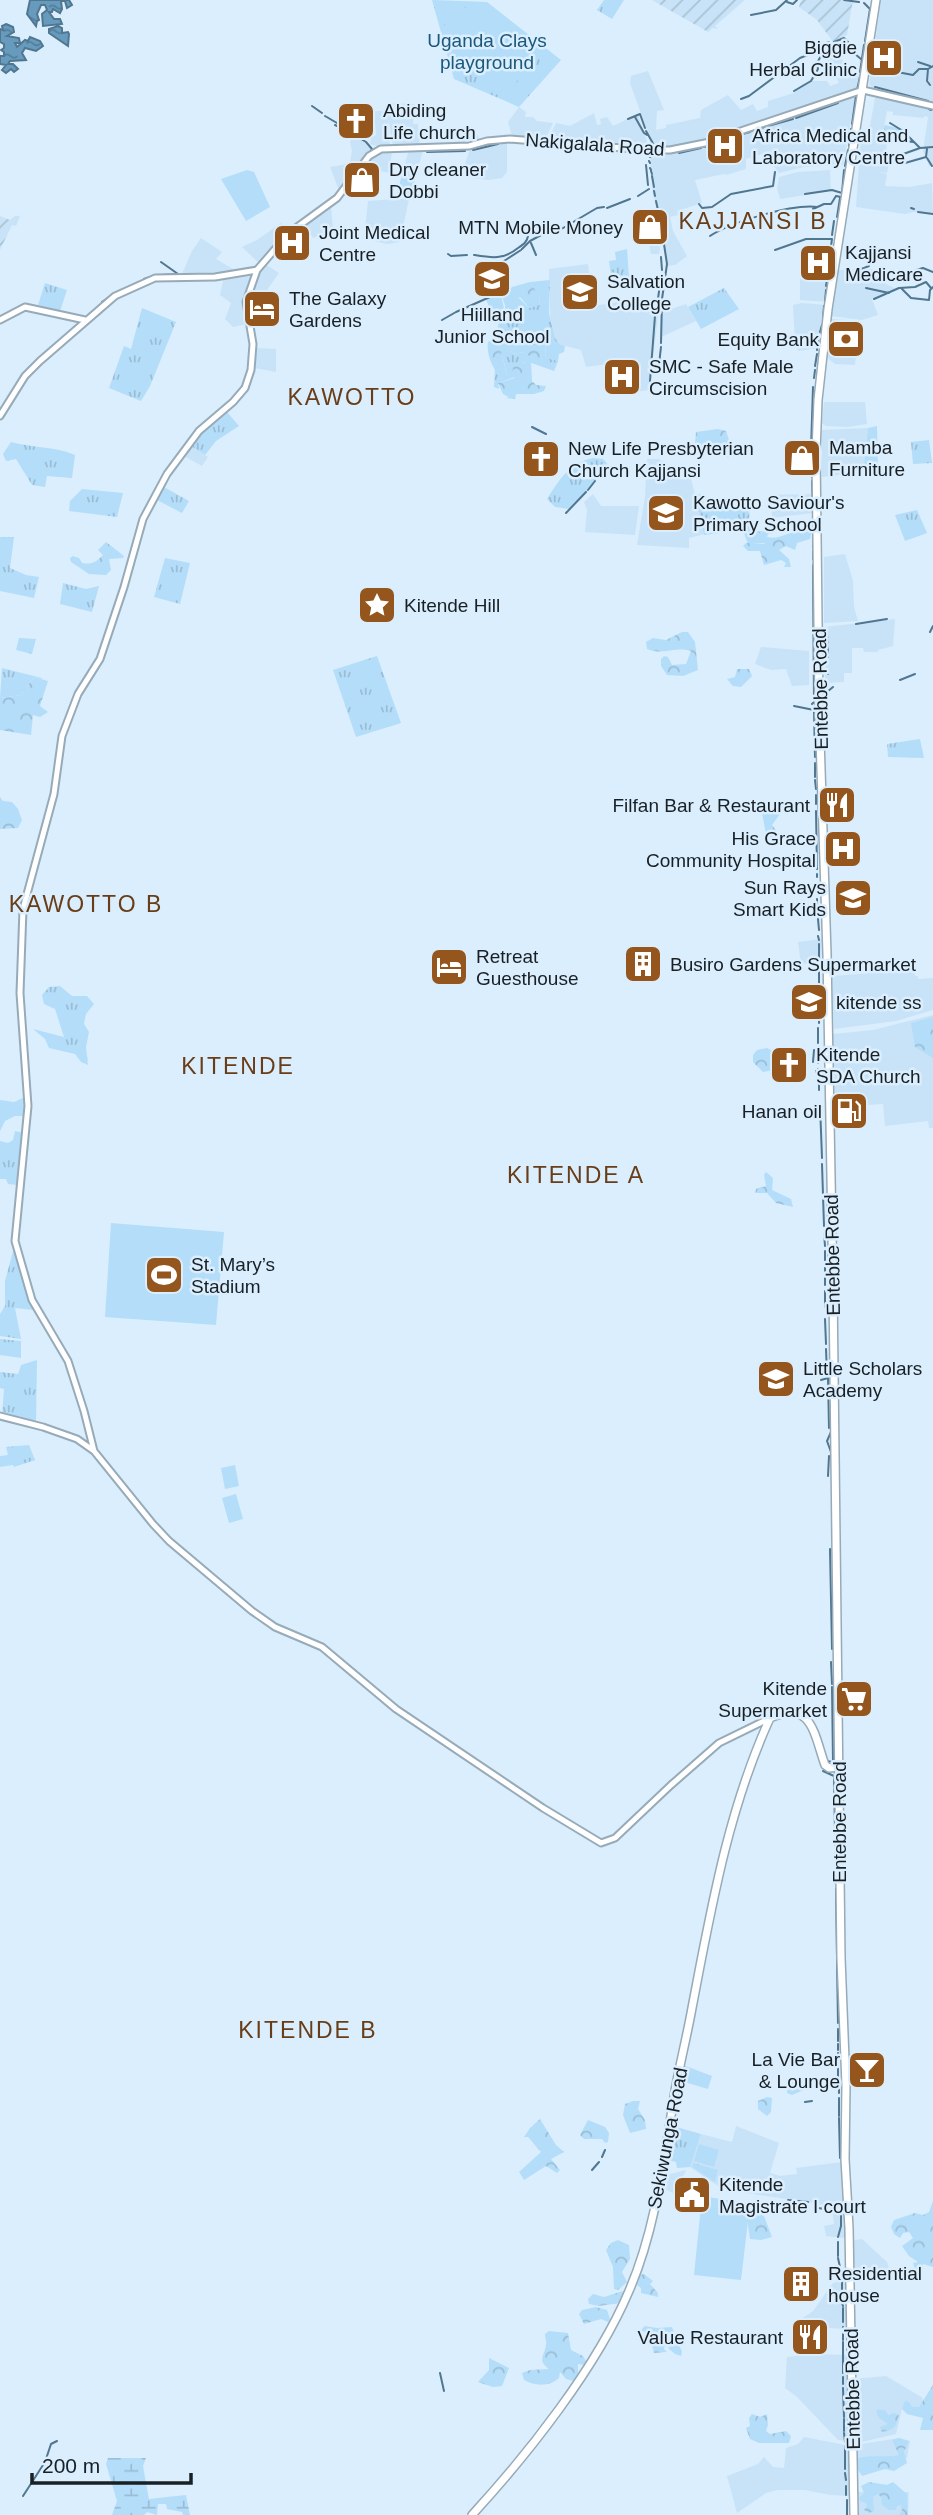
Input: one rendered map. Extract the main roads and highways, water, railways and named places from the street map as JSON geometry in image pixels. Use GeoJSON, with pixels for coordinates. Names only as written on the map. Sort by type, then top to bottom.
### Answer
{"type":"FeatureCollection","features":[{"type":"Feature","properties":{"kind":"main road","name":"Entebbe Road"},"geometry":{"type":"LineString","coordinates":[[854,2515],[841,1958],[828,973],[820,733],[816,452],[818,400],[828,309],[876,0]]}},
{"type":"Feature","properties":{"kind":"main road","name":"Sekiwunga Road"},"geometry":{"type":"LineString","coordinates":[[472,2515],[499,2485],[588,2366],[611,2331],[630,2290],[654,2206],[706,1931],[724,1852],[747,1777],[770,1718],[793,1712],[807,1719],[814,1730],[825,1765],[839,1768]]}},
{"type":"Feature","properties":{"kind":"water"},"geometry":{"type":"Polygon","coordinates":[[[30,0],[69,0],[72,5],[67,8],[65,1],[61,1],[60,13],[53,9],[49,12],[54,19],[60,19],[62,24],[43,26],[42,14],[47,10],[45,5],[41,5],[36,26],[27,14],[30,0]]]}},
{"type":"Feature","properties":{"kind":"water"},"geometry":{"type":"Polygon","coordinates":[[[6,24],[13,27],[14,32],[7,36],[19,38],[20,43],[15,43],[17,47],[30,37],[40,41],[43,46],[36,51],[25,48],[22,53],[26,60],[10,61],[8,64],[13,64],[18,69],[14,72],[11,69],[6,73],[2,70],[6,65],[0,64],[0,56],[4,56],[1,50],[4,44],[0,42],[0,29],[3,30],[2,26],[6,24]]]}},
{"type":"Feature","properties":{"kind":"water"},"geometry":{"type":"Polygon","coordinates":[[[58,26],[62,28],[62,33],[69,34],[68,46],[49,33],[49,29],[58,26]]]}},
{"type":"Feature","properties":{"kind":"waterway"},"geometry":{"type":"LineString","coordinates":[[751,15],[776,10],[787,0]]}},
{"type":"Feature","properties":{"kind":"waterway"},"geometry":{"type":"LineString","coordinates":[[787,2],[793,4],[797,0]]}},
{"type":"Feature","properties":{"kind":"waterway"},"geometry":{"type":"LineString","coordinates":[[844,0],[859,2]]}},
{"type":"Feature","properties":{"kind":"waterway"},"geometry":{"type":"LineString","coordinates":[[864,3],[870,9],[865,41]]}},
{"type":"Feature","properties":{"kind":"waterway"},"geometry":{"type":"LineString","coordinates":[[834,42],[844,38],[850,44],[846,50],[843,48],[840,51]]}},
{"type":"Feature","properties":{"kind":"waterway"},"geometry":{"type":"LineString","coordinates":[[826,53],[831,49],[831,45],[827,43],[829,42]]}},
{"type":"Feature","properties":{"kind":"waterway"},"geometry":{"type":"LineString","coordinates":[[860,72],[864,45]]}},
{"type":"Feature","properties":{"kind":"waterway"},"geometry":{"type":"LineString","coordinates":[[849,49],[861,59]]}},
{"type":"Feature","properties":{"kind":"waterway"},"geometry":{"type":"LineString","coordinates":[[794,91],[811,81],[822,54],[837,51]]}},
{"type":"Feature","properties":{"kind":"waterway"},"geometry":{"type":"LineString","coordinates":[[741,99],[749,96],[800,58],[815,52],[823,54]]}},
{"type":"Feature","properties":{"kind":"waterway"},"geometry":{"type":"LineString","coordinates":[[918,62],[930,66]]}},
{"type":"Feature","properties":{"kind":"waterway"},"geometry":{"type":"LineString","coordinates":[[892,71],[913,75],[919,69],[933,66]]}},
{"type":"Feature","properties":{"kind":"waterway"},"geometry":{"type":"LineString","coordinates":[[928,69],[927,81],[930,85]]}},
{"type":"Feature","properties":{"kind":"waterway"},"geometry":{"type":"LineString","coordinates":[[857,90],[860,77]]}},
{"type":"Feature","properties":{"kind":"waterway"},"geometry":{"type":"LineString","coordinates":[[875,87],[928,101]]}},
{"type":"Feature","properties":{"kind":"waterway"},"geometry":{"type":"LineString","coordinates":[[852,124],[856,96]]}},
{"type":"Feature","properties":{"kind":"waterway"},"geometry":{"type":"LineString","coordinates":[[796,118],[838,103]]}},
{"type":"Feature","properties":{"kind":"waterway"},"geometry":{"type":"LineString","coordinates":[[312,106],[322,113]]}},
{"type":"Feature","properties":{"kind":"waterway"},"geometry":{"type":"LineString","coordinates":[[628,119],[640,114],[645,128]]}},
{"type":"Feature","properties":{"kind":"waterway"},"geometry":{"type":"LineString","coordinates":[[325,116],[337,123]]}},
{"type":"Feature","properties":{"kind":"waterway"},"geometry":{"type":"LineString","coordinates":[[635,117],[647,135]]}},
{"type":"Feature","properties":{"kind":"waterway"},"geometry":{"type":"LineString","coordinates":[[757,129],[793,119]]}},
{"type":"Feature","properties":{"kind":"waterway"},"geometry":{"type":"LineString","coordinates":[[890,123],[903,131],[920,148],[933,147]]}},
{"type":"Feature","properties":{"kind":"waterway"},"geometry":{"type":"LineString","coordinates":[[335,125],[350,132]]}},
{"type":"Feature","properties":{"kind":"waterway"},"geometry":{"type":"LineString","coordinates":[[346,128],[366,137]]}},
{"type":"Feature","properties":{"kind":"waterway"},"geometry":{"type":"LineString","coordinates":[[849,146],[851,129]]}},
{"type":"Feature","properties":{"kind":"waterway"},"geometry":{"type":"LineString","coordinates":[[646,131],[655,147],[660,147]]}},
{"type":"Feature","properties":{"kind":"waterway"},"geometry":{"type":"LineString","coordinates":[[739,135],[750,132]]}},
{"type":"Feature","properties":{"kind":"waterway"},"geometry":{"type":"LineString","coordinates":[[353,134],[372,149],[369,154]]}},
{"type":"Feature","properties":{"kind":"waterway"},"geometry":{"type":"LineString","coordinates":[[728,139],[736,137]]}},
{"type":"Feature","properties":{"kind":"waterway"},"geometry":{"type":"LineString","coordinates":[[879,141],[893,139],[913,142]]}},
{"type":"Feature","properties":{"kind":"waterway"},"geometry":{"type":"LineString","coordinates":[[473,150],[498,144]]}},
{"type":"Feature","properties":{"kind":"waterway"},"geometry":{"type":"LineString","coordinates":[[704,147],[711,145]]}},
{"type":"Feature","properties":{"kind":"waterway"},"geometry":{"type":"LineString","coordinates":[[679,153],[701,148]]}},
{"type":"Feature","properties":{"kind":"waterway"},"geometry":{"type":"LineString","coordinates":[[895,157],[920,148]]}},
{"type":"Feature","properties":{"kind":"waterway"},"geometry":{"type":"LineString","coordinates":[[898,165],[926,157],[927,149]]}},
{"type":"Feature","properties":{"kind":"waterway"},"geometry":{"type":"LineString","coordinates":[[845,166],[848,150]]}},
{"type":"Feature","properties":{"kind":"waterway"},"geometry":{"type":"LineString","coordinates":[[427,152],[465,151]]}},
{"type":"Feature","properties":{"kind":"waterway"},"geometry":{"type":"LineString","coordinates":[[650,157],[654,153]]}},
{"type":"Feature","properties":{"kind":"waterway"},"geometry":{"type":"LineString","coordinates":[[927,158],[932,166]]}},
{"type":"Feature","properties":{"kind":"waterway"},"geometry":{"type":"LineString","coordinates":[[646,165],[648,185]]}},
{"type":"Feature","properties":{"kind":"waterway"},"geometry":{"type":"LineString","coordinates":[[842,193],[844,170]]}},
{"type":"Feature","properties":{"kind":"waterway"},"geometry":{"type":"LineString","coordinates":[[699,204],[702,208],[712,207],[731,194],[773,186],[775,172]]}},
{"type":"Feature","properties":{"kind":"waterway"},"geometry":{"type":"LineString","coordinates":[[652,176],[654,187]]}},
{"type":"Feature","properties":{"kind":"waterway"},"geometry":{"type":"LineString","coordinates":[[638,196],[649,189]]}},
{"type":"Feature","properties":{"kind":"waterway"},"geometry":{"type":"LineString","coordinates":[[805,194],[832,190],[842,193]]}},
{"type":"Feature","properties":{"kind":"waterway"},"geometry":{"type":"LineString","coordinates":[[654,191],[655,196]]}},
{"type":"Feature","properties":{"kind":"waterway"},"geometry":{"type":"LineString","coordinates":[[813,209],[831,204],[836,196],[841,197]]}},
{"type":"Feature","properties":{"kind":"waterway"},"geometry":{"type":"LineString","coordinates":[[837,217],[840,198]]}},
{"type":"Feature","properties":{"kind":"waterway"},"geometry":{"type":"LineString","coordinates":[[607,208],[630,199]]}},
{"type":"Feature","properties":{"kind":"waterway"},"geometry":{"type":"LineString","coordinates":[[656,201],[660,219]]}},
{"type":"Feature","properties":{"kind":"waterway"},"geometry":{"type":"LineString","coordinates":[[549,233],[604,207]]}},
{"type":"Feature","properties":{"kind":"waterway"},"geometry":{"type":"LineString","coordinates":[[710,236],[762,215],[793,208],[817,207]]}},
{"type":"Feature","properties":{"kind":"waterway"},"geometry":{"type":"LineString","coordinates":[[918,212],[933,214]]}},
{"type":"Feature","properties":{"kind":"waterway"},"geometry":{"type":"LineString","coordinates":[[832,235],[834,221]]}},
{"type":"Feature","properties":{"kind":"waterway"},"geometry":{"type":"LineString","coordinates":[[661,224],[667,264],[662,299],[661,343]]}},
{"type":"Feature","properties":{"kind":"waterway"},"geometry":{"type":"LineString","coordinates":[[522,249],[543,234]]}},
{"type":"Feature","properties":{"kind":"waterway"},"geometry":{"type":"LineString","coordinates":[[474,255],[507,255],[524,244],[528,236]]}},
{"type":"Feature","properties":{"kind":"waterway"},"geometry":{"type":"LineString","coordinates":[[775,250],[806,239],[832,239],[830,253]]}},
{"type":"Feature","properties":{"kind":"waterway"},"geometry":{"type":"LineString","coordinates":[[531,243],[536,255]]}},
{"type":"Feature","properties":{"kind":"waterway"},"geometry":{"type":"LineString","coordinates":[[442,320],[508,289],[504,261],[521,250]]}},
{"type":"Feature","properties":{"kind":"waterway"},"geometry":{"type":"LineString","coordinates":[[448,254],[467,255]]}},
{"type":"Feature","properties":{"kind":"waterway"},"geometry":{"type":"LineString","coordinates":[[661,257],[662,270]]}},
{"type":"Feature","properties":{"kind":"waterway"},"geometry":{"type":"LineString","coordinates":[[800,258],[830,260],[830,257]]}},
{"type":"Feature","properties":{"kind":"waterway"},"geometry":{"type":"LineString","coordinates":[[161,262],[178,274],[161,275]]}},
{"type":"Feature","properties":{"kind":"waterway"},"geometry":{"type":"LineString","coordinates":[[869,266],[859,270],[866,271],[869,277],[880,277]]}},
{"type":"Feature","properties":{"kind":"waterway"},"geometry":{"type":"LineString","coordinates":[[910,276],[913,271],[923,268],[933,272]]}},
{"type":"Feature","properties":{"kind":"waterway"},"geometry":{"type":"LineString","coordinates":[[826,286],[828,274]]}},
{"type":"Feature","properties":{"kind":"waterway"},"geometry":{"type":"LineString","coordinates":[[658,299],[661,276]]}},
{"type":"Feature","properties":{"kind":"waterway"},"geometry":{"type":"LineString","coordinates":[[144,279],[150,277]]}},
{"type":"Feature","properties":{"kind":"waterway"},"geometry":{"type":"LineString","coordinates":[[120,291],[139,282]]}},
{"type":"Feature","properties":{"kind":"waterway"},"geometry":{"type":"LineString","coordinates":[[874,299],[899,288],[915,287],[926,282],[931,288]]}},
{"type":"Feature","properties":{"kind":"waterway"},"geometry":{"type":"LineString","coordinates":[[902,289],[911,298],[929,300],[933,287]]}},
{"type":"Feature","properties":{"kind":"waterway"},"geometry":{"type":"LineString","coordinates":[[866,288],[889,293]]}},
{"type":"Feature","properties":{"kind":"waterway"},"geometry":{"type":"LineString","coordinates":[[825,301],[826,290]]}},
{"type":"Feature","properties":{"kind":"waterway"},"geometry":{"type":"LineString","coordinates":[[102,302],[112,295]]}},
{"type":"Feature","properties":{"kind":"waterway"},"geometry":{"type":"LineString","coordinates":[[823,319],[824,306]]}},
{"type":"Feature","properties":{"kind":"waterway"},"geometry":{"type":"LineString","coordinates":[[650,381],[655,316]]}},
{"type":"Feature","properties":{"kind":"waterway"},"geometry":{"type":"LineString","coordinates":[[820,332],[822,325]]}},
{"type":"Feature","properties":{"kind":"waterway"},"geometry":{"type":"LineString","coordinates":[[817,350],[818,341]]}},
{"type":"Feature","properties":{"kind":"waterway"},"geometry":{"type":"LineString","coordinates":[[658,373],[661,347]]}},
{"type":"Feature","properties":{"kind":"waterway"},"geometry":{"type":"LineString","coordinates":[[815,366],[817,354]]}},
{"type":"Feature","properties":{"kind":"waterway"},"geometry":{"type":"LineString","coordinates":[[814,378],[815,370]]}},
{"type":"Feature","properties":{"kind":"waterway"},"geometry":{"type":"LineString","coordinates":[[811,449],[813,387]]}},
{"type":"Feature","properties":{"kind":"waterway"},"geometry":{"type":"LineString","coordinates":[[532,427],[546,434]]}},
{"type":"Feature","properties":{"kind":"waterway"},"geometry":{"type":"LineString","coordinates":[[811,454],[812,477]]}},
{"type":"Feature","properties":{"kind":"waterway"},"geometry":{"type":"LineString","coordinates":[[588,490],[595,481]]}},
{"type":"Feature","properties":{"kind":"waterway"},"geometry":{"type":"LineString","coordinates":[[812,481],[813,508]]}},
{"type":"Feature","properties":{"kind":"waterway"},"geometry":{"type":"LineString","coordinates":[[566,513],[586,492]]}},
{"type":"Feature","properties":{"kind":"waterway"},"geometry":{"type":"LineString","coordinates":[[813,512],[813,521]]}},
{"type":"Feature","properties":{"kind":"waterway"},"geometry":{"type":"LineString","coordinates":[[813,533],[813,542]]}},
{"type":"Feature","properties":{"kind":"waterway"},"geometry":{"type":"LineString","coordinates":[[813,551],[813,559]]}},
{"type":"Feature","properties":{"kind":"waterway"},"geometry":{"type":"LineString","coordinates":[[812,704],[813,565]]}},
{"type":"Feature","properties":{"kind":"waterway"},"geometry":{"type":"LineString","coordinates":[[856,624],[887,619]]}},
{"type":"Feature","properties":{"kind":"waterway"},"geometry":{"type":"LineString","coordinates":[[930,632],[933,626]]}},
{"type":"Feature","properties":{"kind":"waterway"},"geometry":{"type":"LineString","coordinates":[[827,631],[828,657]]}},
{"type":"Feature","properties":{"kind":"waterway"},"geometry":{"type":"LineString","coordinates":[[900,680],[915,674]]}},
{"type":"Feature","properties":{"kind":"waterway"},"geometry":{"type":"LineString","coordinates":[[827,692],[833,687]]}},
{"type":"Feature","properties":{"kind":"waterway"},"geometry":{"type":"LineString","coordinates":[[794,706],[814,710],[815,757]]}},
{"type":"Feature","properties":{"kind":"waterway"},"geometry":{"type":"LineString","coordinates":[[815,763],[815,777]]}},
{"type":"Feature","properties":{"kind":"waterway"},"geometry":{"type":"LineString","coordinates":[[815,780],[816,789]]}},
{"type":"Feature","properties":{"kind":"waterway"},"geometry":{"type":"LineString","coordinates":[[816,795],[816,804]]}},
{"type":"Feature","properties":{"kind":"waterway"},"geometry":{"type":"LineString","coordinates":[[816,811],[817,869]]}},
{"type":"Feature","properties":{"kind":"waterway"},"geometry":{"type":"LineString","coordinates":[[817,883],[817,892]]}},
{"type":"Feature","properties":{"kind":"waterway"},"geometry":{"type":"LineString","coordinates":[[817,899],[817,913]]}},
{"type":"Feature","properties":{"kind":"waterway"},"geometry":{"type":"LineString","coordinates":[[818,919],[819,930]]}},
{"type":"Feature","properties":{"kind":"waterway"},"geometry":{"type":"LineString","coordinates":[[818,936],[819,940]]}},
{"type":"Feature","properties":{"kind":"waterway"},"geometry":{"type":"LineString","coordinates":[[819,944],[819,959]]}},
{"type":"Feature","properties":{"kind":"waterway"},"geometry":{"type":"LineString","coordinates":[[819,964],[819,1023]]}},
{"type":"Feature","properties":{"kind":"waterway"},"geometry":{"type":"LineString","coordinates":[[818,1028],[818,1043]]}},
{"type":"Feature","properties":{"kind":"waterway"},"geometry":{"type":"LineString","coordinates":[[818,1063],[819,1048]]}},
{"type":"Feature","properties":{"kind":"waterway"},"geometry":{"type":"LineString","coordinates":[[813,1062],[814,1050]]}},
{"type":"Feature","properties":{"kind":"waterway"},"geometry":{"type":"LineString","coordinates":[[819,1080],[819,1090]]}},
{"type":"Feature","properties":{"kind":"waterway"},"geometry":{"type":"LineString","coordinates":[[820,1105],[822,1158]]}},
{"type":"Feature","properties":{"kind":"waterway"},"geometry":{"type":"LineString","coordinates":[[822,1164],[824,1226]]}},
{"type":"Feature","properties":{"kind":"waterway"},"geometry":{"type":"LineString","coordinates":[[824,1233],[825,1246]]}},
{"type":"Feature","properties":{"kind":"waterway"},"geometry":{"type":"LineString","coordinates":[[825,1251],[825,1285]]}},
{"type":"Feature","properties":{"kind":"waterway"},"geometry":{"type":"LineString","coordinates":[[825,1291],[825,1307]]}},
{"type":"Feature","properties":{"kind":"waterway"},"geometry":{"type":"LineString","coordinates":[[825,1319],[826,1344]]}},
{"type":"Feature","properties":{"kind":"waterway"},"geometry":{"type":"LineString","coordinates":[[821,1376],[827,1374],[826,1349]]}},
{"type":"Feature","properties":{"kind":"waterway"},"geometry":{"type":"LineString","coordinates":[[821,1380],[828,1378],[829,1428]]}},
{"type":"Feature","properties":{"kind":"waterway"},"geometry":{"type":"LineString","coordinates":[[831,1432],[827,1441],[831,1452]]}},
{"type":"Feature","properties":{"kind":"waterway"},"geometry":{"type":"LineString","coordinates":[[828,1476],[829,1456]]}},
{"type":"Feature","properties":{"kind":"waterway"},"geometry":{"type":"LineString","coordinates":[[830,1549],[832,1649]]}},
{"type":"Feature","properties":{"kind":"waterway"},"geometry":{"type":"LineString","coordinates":[[831,1662],[832,1684]]}},
{"type":"Feature","properties":{"kind":"waterway"},"geometry":{"type":"LineString","coordinates":[[826,1761],[833,1762],[832,1687]]}},
{"type":"Feature","properties":{"kind":"waterway"},"geometry":{"type":"LineString","coordinates":[[823,1771],[834,1776],[835,1831]]}},
{"type":"Feature","properties":{"kind":"waterway"},"geometry":{"type":"LineString","coordinates":[[835,1836],[835,1883]]}},
{"type":"Feature","properties":{"kind":"waterway"},"geometry":{"type":"LineString","coordinates":[[836,1889],[837,1955]]}},
{"type":"Feature","properties":{"kind":"waterway"},"geometry":{"type":"LineString","coordinates":[[837,1960],[838,2023]]}},
{"type":"Feature","properties":{"kind":"waterway"},"geometry":{"type":"LineString","coordinates":[[838,2029],[838,2041]]}},
{"type":"Feature","properties":{"kind":"waterway"},"geometry":{"type":"LineString","coordinates":[[838,2044],[838,2050]]}},
{"type":"Feature","properties":{"kind":"waterway"},"geometry":{"type":"LineString","coordinates":[[838,2053],[838,2080]]}},
{"type":"Feature","properties":{"kind":"waterway"},"geometry":{"type":"LineString","coordinates":[[839,2084],[839,2093]]}},
{"type":"Feature","properties":{"kind":"waterway"},"geometry":{"type":"LineString","coordinates":[[839,2098],[839,2116]]}},
{"type":"Feature","properties":{"kind":"waterway"},"geometry":{"type":"LineString","coordinates":[[805,2102],[812,2101]]}},
{"type":"Feature","properties":{"kind":"waterway"},"geometry":{"type":"LineString","coordinates":[[839,2118],[840,2158]]}},
{"type":"Feature","properties":{"kind":"waterway"},"geometry":{"type":"LineString","coordinates":[[602,2157],[605,2150]]}},
{"type":"Feature","properties":{"kind":"waterway"},"geometry":{"type":"LineString","coordinates":[[592,2170],[599,2162]]}},
{"type":"Feature","properties":{"kind":"waterway"},"geometry":{"type":"LineString","coordinates":[[788,2200],[808,2202]]}},
{"type":"Feature","properties":{"kind":"waterway"},"geometry":{"type":"LineString","coordinates":[[818,2208],[825,2209]]}},
{"type":"Feature","properties":{"kind":"waterway"},"geometry":{"type":"LineString","coordinates":[[838,2237],[841,2216]]}},
{"type":"Feature","properties":{"kind":"waterway"},"geometry":{"type":"LineString","coordinates":[[838,2242],[838,2256]]}},
{"type":"Feature","properties":{"kind":"waterway"},"geometry":{"type":"LineString","coordinates":[[838,2258],[841,2272]]}},
{"type":"Feature","properties":{"kind":"waterway"},"geometry":{"type":"LineString","coordinates":[[842,2278],[842,2296]]}},
{"type":"Feature","properties":{"kind":"waterway"},"geometry":{"type":"LineString","coordinates":[[842,2302],[843,2306]]}},
{"type":"Feature","properties":{"kind":"waterway"},"geometry":{"type":"LineString","coordinates":[[843,2308],[843,2322]]}},
{"type":"Feature","properties":{"kind":"waterway"},"geometry":{"type":"LineString","coordinates":[[843,2327],[843,2340]]}},
{"type":"Feature","properties":{"kind":"waterway"},"geometry":{"type":"LineString","coordinates":[[843,2342],[843,2373]]}},
{"type":"Feature","properties":{"kind":"waterway"},"geometry":{"type":"LineString","coordinates":[[440,2373],[444,2391]]}},
{"type":"Feature","properties":{"kind":"waterway"},"geometry":{"type":"LineString","coordinates":[[843,2377],[843,2384]]}},
{"type":"Feature","properties":{"kind":"waterway"},"geometry":{"type":"LineString","coordinates":[[843,2388],[844,2417]]}},
{"type":"Feature","properties":{"kind":"waterway"},"geometry":{"type":"LineString","coordinates":[[844,2419],[844,2431]]}},
{"type":"Feature","properties":{"kind":"waterway"},"geometry":{"type":"LineString","coordinates":[[844,2433],[845,2442]]}},
{"type":"Feature","properties":{"kind":"waterway"},"geometry":{"type":"LineString","coordinates":[[23,2496],[45,2462],[51,2444],[57,2441]]}},
{"type":"Feature","properties":{"kind":"waterway"},"geometry":{"type":"LineString","coordinates":[[845,2446],[845,2469]]}},
{"type":"Feature","properties":{"kind":"waterway"},"geometry":{"type":"LineString","coordinates":[[845,2473],[846,2480]]}},
{"type":"Feature","properties":{"kind":"waterway"},"geometry":{"type":"LineString","coordinates":[[846,2486],[846,2495]]}},
{"type":"Feature","properties":{"kind":"waterway"},"geometry":{"type":"LineString","coordinates":[[847,2500],[847,2515]]}},
{"type":"Feature","properties":{"kind":"place","name":"Biggie Herbal Clinic"},"geometry":{"type":"Point","coordinates":[884,58]}},
{"type":"Feature","properties":{"kind":"place","name":"Abiding Life church"},"geometry":{"type":"Point","coordinates":[356,121]}},
{"type":"Feature","properties":{"kind":"place","name":"Africa Medical and Laboratory Centre"},"geometry":{"type":"Point","coordinates":[725,146]}},
{"type":"Feature","properties":{"kind":"place","name":"Dry cleaner Dobbi"},"geometry":{"type":"Point","coordinates":[362,180]}},
{"type":"Feature","properties":{"kind":"place","name":"MTN Mobile Money"},"geometry":{"type":"Point","coordinates":[650,227]}},
{"type":"Feature","properties":{"kind":"place","name":"Joint Medical Centre"},"geometry":{"type":"Point","coordinates":[292,243]}},
{"type":"Feature","properties":{"kind":"place","name":"Kajjansi Medicare"},"geometry":{"type":"Point","coordinates":[818,263]}},
{"type":"Feature","properties":{"kind":"place","name":"Hiilland Junior School"},"geometry":{"type":"Point","coordinates":[492,279]}},
{"type":"Feature","properties":{"kind":"place","name":"Salvation College"},"geometry":{"type":"Point","coordinates":[580,292]}},
{"type":"Feature","properties":{"kind":"place","name":"The Galaxy Gardens"},"geometry":{"type":"Point","coordinates":[262,309]}},
{"type":"Feature","properties":{"kind":"place","name":"Equity Bank"},"geometry":{"type":"Point","coordinates":[846,339]}},
{"type":"Feature","properties":{"kind":"place","name":"SMC - Safe Male Circumscision"},"geometry":{"type":"Point","coordinates":[622,377]}},
{"type":"Feature","properties":{"kind":"place","name":"Mamba Furniture"},"geometry":{"type":"Point","coordinates":[802,458]}},
{"type":"Feature","properties":{"kind":"place","name":"New Life Presbyterian Church Kajjansi"},"geometry":{"type":"Point","coordinates":[541,459]}},
{"type":"Feature","properties":{"kind":"place","name":"Kawotto Saviour's Primary School"},"geometry":{"type":"Point","coordinates":[666,513]}},
{"type":"Feature","properties":{"kind":"place","name":"Kitende Hill"},"geometry":{"type":"Point","coordinates":[377,605]}},
{"type":"Feature","properties":{"kind":"place","name":"Filfan Bar & Restaurant"},"geometry":{"type":"Point","coordinates":[837,805]}},
{"type":"Feature","properties":{"kind":"place","name":"His Grace Community Hospital"},"geometry":{"type":"Point","coordinates":[843,849]}},
{"type":"Feature","properties":{"kind":"place","name":"Sun Rays Smart Kids"},"geometry":{"type":"Point","coordinates":[853,898]}},
{"type":"Feature","properties":{"kind":"place","name":"Busiro Gardens Supermarket"},"geometry":{"type":"Point","coordinates":[643,964]}},
{"type":"Feature","properties":{"kind":"place","name":"Retreat Guesthouse"},"geometry":{"type":"Point","coordinates":[449,967]}},
{"type":"Feature","properties":{"kind":"place","name":"kitende ss"},"geometry":{"type":"Point","coordinates":[809,1002]}},
{"type":"Feature","properties":{"kind":"place","name":"Kitende SDA Church"},"geometry":{"type":"Point","coordinates":[789,1065]}},
{"type":"Feature","properties":{"kind":"place","name":"Hanan oil"},"geometry":{"type":"Point","coordinates":[849,1111]}},
{"type":"Feature","properties":{"kind":"place","name":"St. Mary’s Stadium"},"geometry":{"type":"Point","coordinates":[164,1275]}},
{"type":"Feature","properties":{"kind":"place","name":"Little Scholars Academy"},"geometry":{"type":"Point","coordinates":[776,1379]}},
{"type":"Feature","properties":{"kind":"place","name":"Kitende Supermarket"},"geometry":{"type":"Point","coordinates":[854,1699]}},
{"type":"Feature","properties":{"kind":"place","name":"La Vie Bar & Lounge"},"geometry":{"type":"Point","coordinates":[867,2070]}},
{"type":"Feature","properties":{"kind":"place","name":"Kitende Magistrate I court"},"geometry":{"type":"Point","coordinates":[692,2195]}},
{"type":"Feature","properties":{"kind":"place","name":"Residential house"},"geometry":{"type":"Point","coordinates":[801,2284]}},
{"type":"Feature","properties":{"kind":"place","name":"Value Restaurant"},"geometry":{"type":"Point","coordinates":[810,2337]}},
{"type":"Feature","properties":{"kind":"district","name":"KAJJANSI B"},"geometry":{"type":"Point","coordinates":[753,221]}},
{"type":"Feature","properties":{"kind":"district","name":"KAWOTTO"},"geometry":{"type":"Point","coordinates":[352,397]}},
{"type":"Feature","properties":{"kind":"district","name":"KAWOTTO B"},"geometry":{"type":"Point","coordinates":[86,904]}},
{"type":"Feature","properties":{"kind":"district","name":"KITENDE"},"geometry":{"type":"Point","coordinates":[238,1066]}},
{"type":"Feature","properties":{"kind":"district","name":"KITENDE A"},"geometry":{"type":"Point","coordinates":[576,1175]}},
{"type":"Feature","properties":{"kind":"district","name":"KITENDE B"},"geometry":{"type":"Point","coordinates":[308,2030]}},
{"type":"Feature","properties":{"kind":"park label","name":"Uganda Clays playground"},"geometry":{"type":"Point","coordinates":[487,51]}}]}
